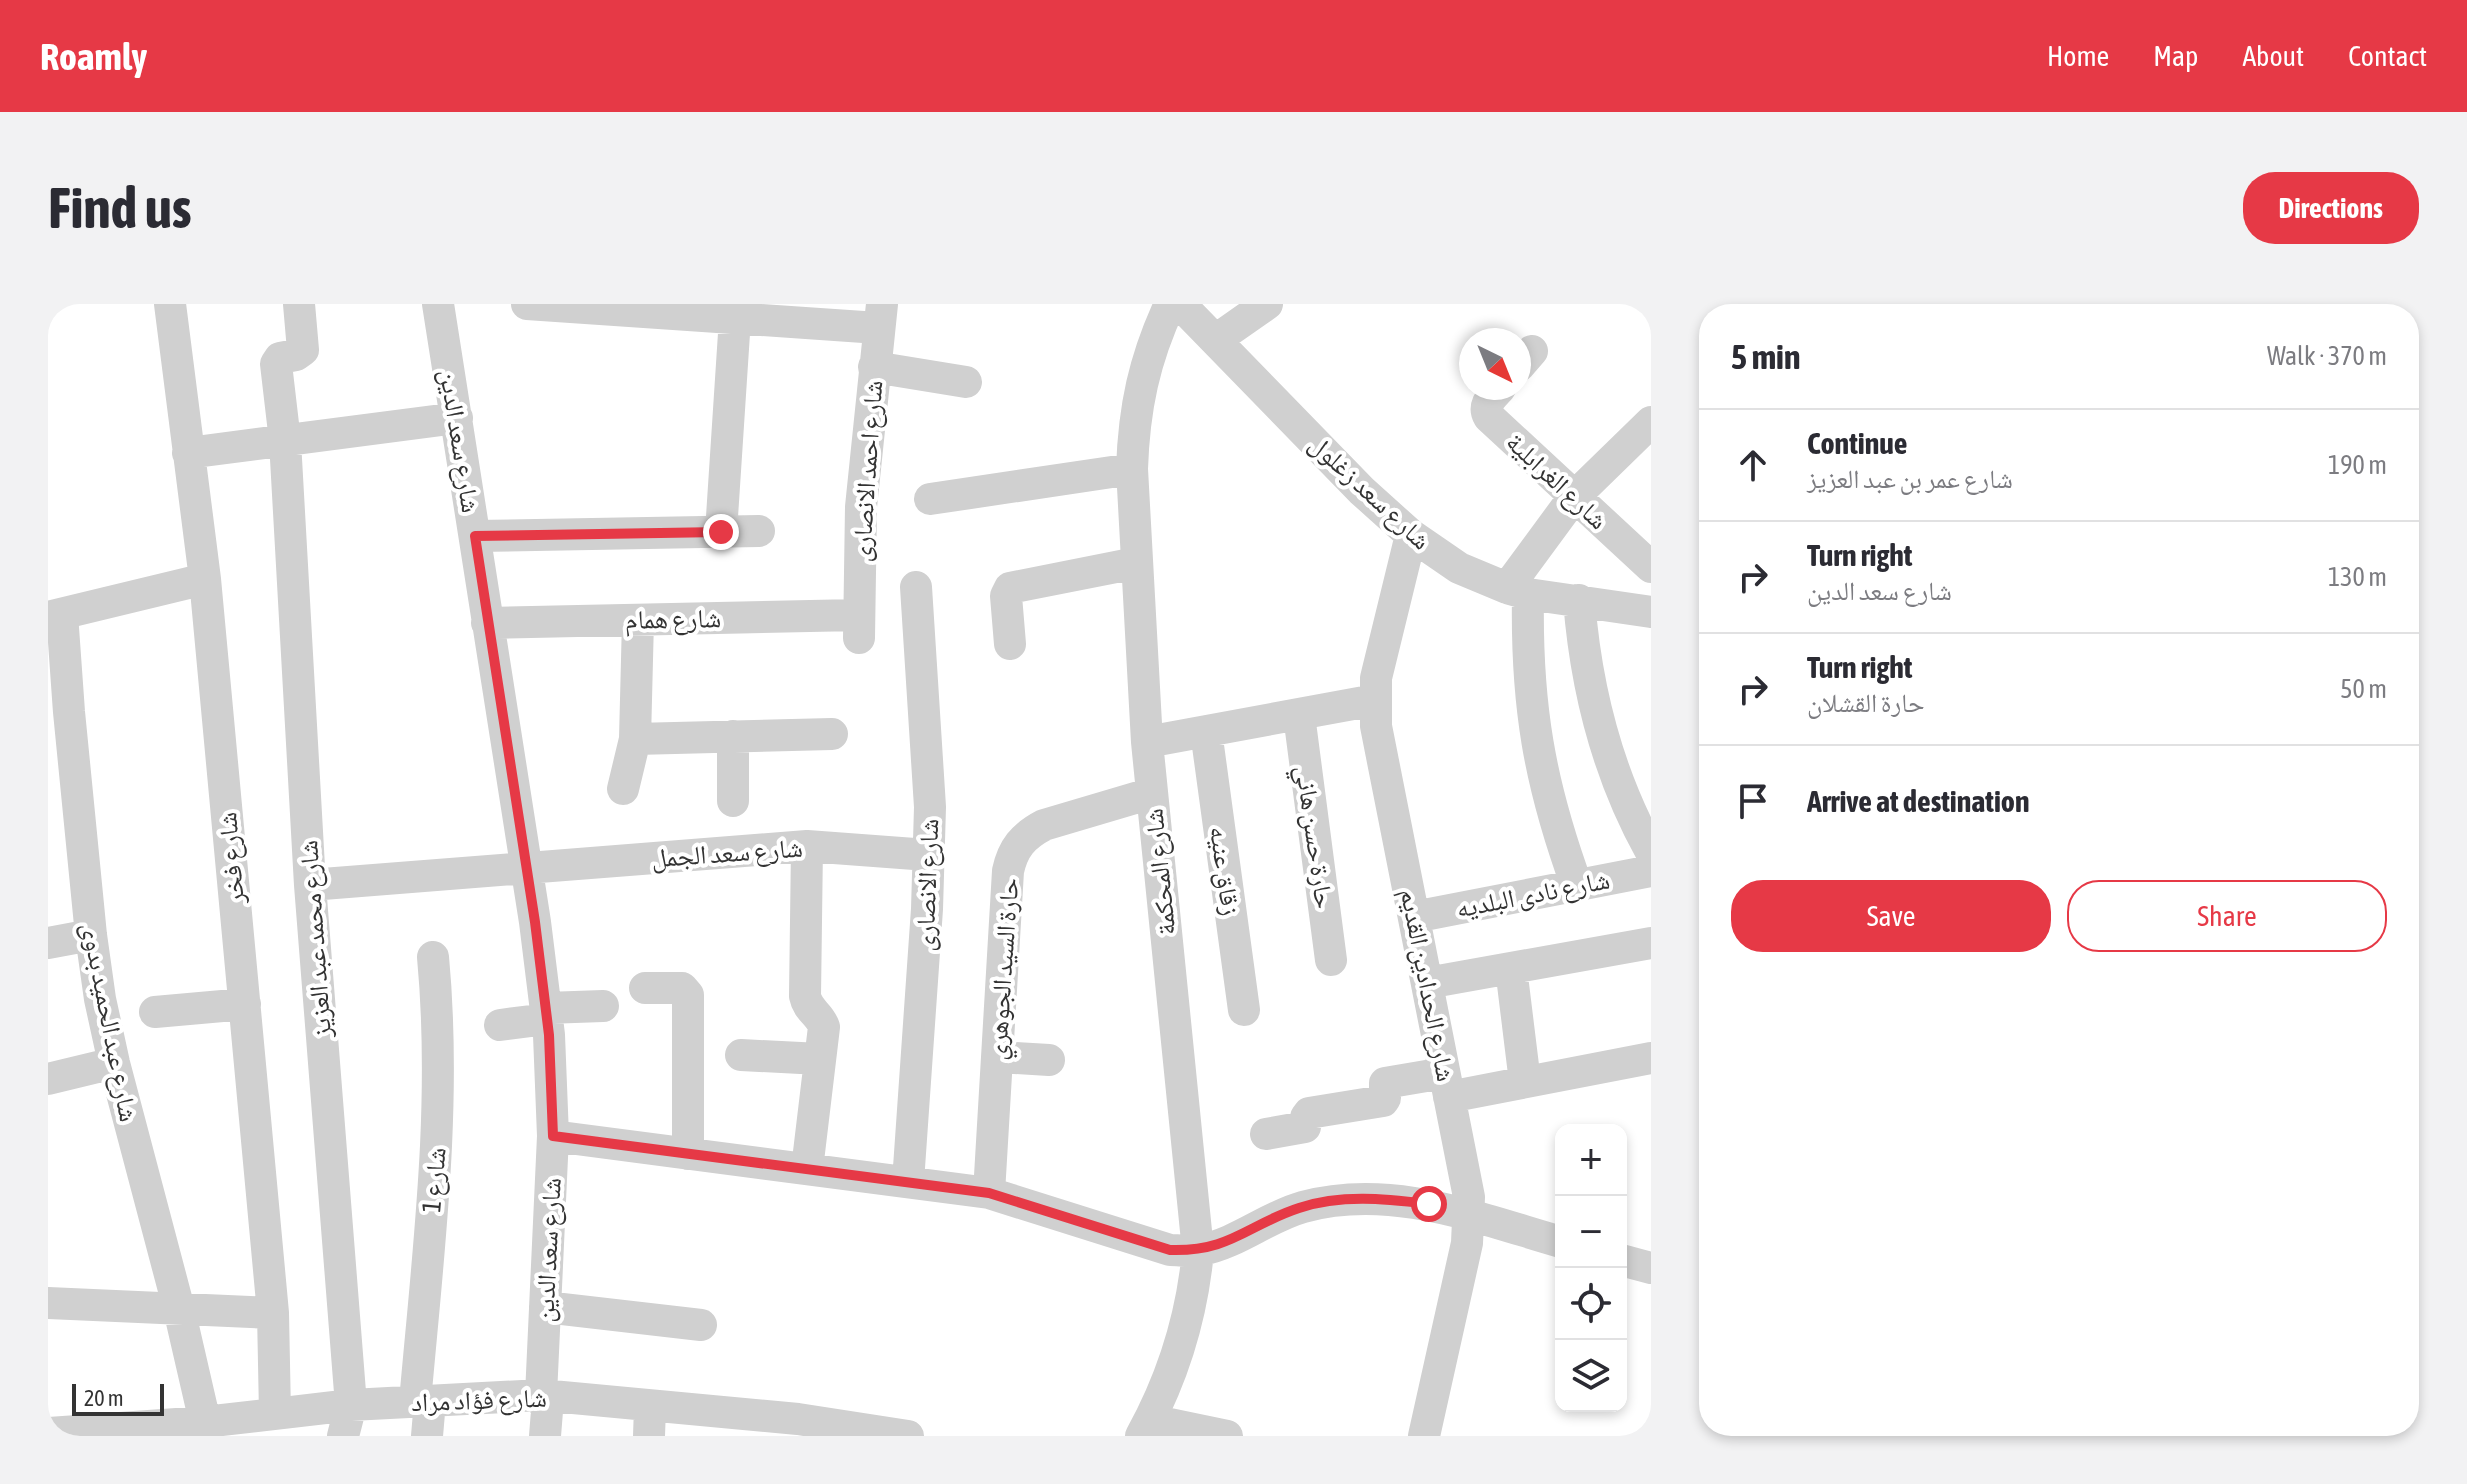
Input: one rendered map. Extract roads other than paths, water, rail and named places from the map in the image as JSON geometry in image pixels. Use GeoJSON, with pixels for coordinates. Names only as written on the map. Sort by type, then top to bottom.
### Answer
{"type":"FeatureCollection","features":[{"type":"Feature","properties":{"kind":"street","name":"شارع فخر"},"geometry":{"type":"LineString","coordinates":[[170,304],[205,579],[273,1313],[275,1414]]}},
{"type":"Feature","properties":{"kind":"street","name":"شارع محمد عبد العزيز"},"geometry":{"type":"LineString","coordinates":[[299,304],[303,350],[296,355],[280,358],[276,364],[285,441],[310,885],[351,1405],[343,1436]]}},
{"type":"Feature","properties":{"kind":"street","name":"شارع سعد الدين"},"geometry":{"type":"LineString","coordinates":[[438,304],[535,922],[546,1013],[553,1136],[541,1395],[547,1411],[545,1436]]}},
{"type":"Feature","properties":{"kind":"street"},"geometry":{"type":"LineString","coordinates":[[527,304],[735,318],[880,316]]}},
{"type":"Feature","properties":{"kind":"street","name":"شارع المحكمة"},"geometry":{"type":"LineString","coordinates":[[1146,1428],[1175,1360],[1194,1297],[1198,1251],[1147,742],[1132,469],[1134,425],[1141,380],[1154,338],[1170,304]]}},
{"type":"Feature","properties":{"kind":"street","name":"شارع سعد زغلول"},"geometry":{"type":"LineString","coordinates":[[1180,304],[1244,317],[1362,491],[1411,535],[1459,568],[1518,591],[1651,612]]}},
{"type":"Feature","properties":{"kind":"street","name":"شارع احمد الانصارى"},"geometry":{"type":"LineString","coordinates":[[858,626],[861,507],[880,316]]}},
{"type":"Feature","properties":{"kind":"street"},"geometry":{"type":"LineString","coordinates":[[721,532],[735,318]]}},
{"type":"Feature","properties":{"kind":"street"},"geometry":{"type":"LineString","coordinates":[[874,367],[966,382]]}},
{"type":"Feature","properties":{"kind":"street","name":"شارع الغرابلية"},"geometry":{"type":"LineString","coordinates":[[1490,400],[1486,414],[1651,567]]}},
{"type":"Feature","properties":{"kind":"street"},"geometry":{"type":"LineString","coordinates":[[188,453],[457,418]]}},
{"type":"Feature","properties":{"kind":"street"},"geometry":{"type":"LineString","coordinates":[[1577,886],[1546,790],[1536,742],[1518,591],[1574,497],[1651,422]]}},
{"type":"Feature","properties":{"kind":"street"},"geometry":{"type":"LineString","coordinates":[[930,499],[1132,469]]}},
{"type":"Feature","properties":{"kind":"street"},"geometry":{"type":"LineString","coordinates":[[475,536],[759,531]]}},
{"type":"Feature","properties":{"kind":"street","name":"شارع الحدادين القديم"},"geometry":{"type":"LineString","coordinates":[[1411,535],[1381,656],[1375,700],[1376,726],[1469,1197],[1470,1216],[1467,1243],[1424,1436]]}},
{"type":"Feature","properties":{"kind":"street"},"geometry":{"type":"LineString","coordinates":[[1010,644],[1006,596],[1010,588],[1136,563]]}},
{"type":"Feature","properties":{"kind":"street"},"geometry":{"type":"LineString","coordinates":[[55,616],[138,581],[205,579]]}},
{"type":"Feature","properties":{"kind":"street","name":"شارع الانصارى"},"geometry":{"type":"LineString","coordinates":[[908,1182],[930,807],[916,587]]}},
{"type":"Feature","properties":{"kind":"street"},"geometry":{"type":"LineString","coordinates":[[1579,600],[1582,647],[1602,739],[1618,785],[1651,852]]}},
{"type":"Feature","properties":{"kind":"street","name":"شارع عبد الحميد بدوى"},"geometry":{"type":"LineString","coordinates":[[55,616],[58,695],[100,999],[205,1422]]}},
{"type":"Feature","properties":{"kind":"street"},"geometry":{"type":"LineString","coordinates":[[623,789],[635,739],[638,620]]}},
{"type":"Feature","properties":{"kind":"street","name":"شارع همام"},"geometry":{"type":"LineString","coordinates":[[487,623],[638,620],[858,626]]}},
{"type":"Feature","properties":{"kind":"street"},"geometry":{"type":"LineString","coordinates":[[1147,742],[1375,700]]}},
{"type":"Feature","properties":{"kind":"street","name":"حارة حسن هاني"},"geometry":{"type":"LineString","coordinates":[[1299,715],[1331,960]]}},
{"type":"Feature","properties":{"kind":"street","name":"زقاق عنيه"},"geometry":{"type":"LineString","coordinates":[[1206,731],[1244,1010]]}},
{"type":"Feature","properties":{"kind":"street"},"geometry":{"type":"LineString","coordinates":[[635,739],[832,734]]}},
{"type":"Feature","properties":{"kind":"street"},"geometry":{"type":"LineString","coordinates":[[733,736],[733,801]]}},
{"type":"Feature","properties":{"kind":"street","name":"حارة السيد الجوهري"},"geometry":{"type":"LineString","coordinates":[[989,1193],[1011,856],[1019,843],[1044,825],[1152,793]]}},
{"type":"Feature","properties":{"kind":"street"},"geometry":{"type":"LineString","coordinates":[[807,846],[805,996],[808,1008],[821,1019],[824,1027],[807,1169]]}},
{"type":"Feature","properties":{"kind":"street","name":"شارع سعد الجمل"},"geometry":{"type":"LineString","coordinates":[[310,885],[807,846],[928,855]]}},
{"type":"Feature","properties":{"kind":"street","name":"شارع نادى البلديه"},"geometry":{"type":"LineString","coordinates":[[1414,917],[1651,871]]}},
{"type":"Feature","properties":{"kind":"street"},"geometry":{"type":"LineString","coordinates":[[48,943],[91,935]]}},
{"type":"Feature","properties":{"kind":"street"},"geometry":{"type":"LineString","coordinates":[[1427,983],[1651,943]]}},
{"type":"Feature","properties":{"kind":"street","name":"شارع 1"},"geometry":{"type":"LineString","coordinates":[[427,1436],[422,1401],[439,1096],[439,1019],[433,957]]}},
{"type":"Feature","properties":{"kind":"street"},"geometry":{"type":"LineString","coordinates":[[1511,968],[1525,1082]]}},
{"type":"Feature","properties":{"kind":"street"},"geometry":{"type":"LineString","coordinates":[[645,988],[682,988],[688,995],[688,1154]]}},
{"type":"Feature","properties":{"kind":"street"},"geometry":{"type":"LineString","coordinates":[[155,1012],[245,1004]]}},
{"type":"Feature","properties":{"kind":"street"},"geometry":{"type":"LineString","coordinates":[[500,1025],[546,1013],[603,1006]]}},
{"type":"Feature","properties":{"kind":"street"},"geometry":{"type":"LineString","coordinates":[[741,1055],[820,1059]]}},
{"type":"Feature","properties":{"kind":"street"},"geometry":{"type":"LineString","coordinates":[[997,1057],[1049,1060]]}},
{"type":"Feature","properties":{"kind":"street"},"geometry":{"type":"LineString","coordinates":[[1266,1134],[1305,1127],[1309,1113],[1383,1101],[1383,1086],[1386,1083],[1447,1085],[1525,1082],[1651,1058]]}},
{"type":"Feature","properties":{"kind":"street"},"geometry":{"type":"LineString","coordinates":[[48,1079],[114,1063]]}},
{"type":"Feature","properties":{"kind":"street"},"geometry":{"type":"LineString","coordinates":[[553,1136],[989,1193],[1170,1250],[1198,1251],[1227,1243],[1276,1217],[1339,1199],[1384,1198],[1414,1202],[1555,1240]]}},
{"type":"Feature","properties":{"kind":"street"},"geometry":{"type":"LineString","coordinates":[[1627,1262],[1651,1268]]}},
{"type":"Feature","properties":{"kind":"street"},"geometry":{"type":"LineString","coordinates":[[49,1297],[179,1309],[273,1313]]}},
{"type":"Feature","properties":{"kind":"street"},"geometry":{"type":"LineString","coordinates":[[545,1307],[701,1325]]}},
{"type":"Feature","properties":{"kind":"street","name":"شارع فؤاد مراد"},"geometry":{"type":"LineString","coordinates":[[48,1433],[133,1432],[351,1405],[541,1395],[649,1422],[908,1436]]}},
{"type":"Feature","properties":{"kind":"street"},"geometry":{"type":"LineString","coordinates":[[1146,1428],[1227,1436]]}}]}
